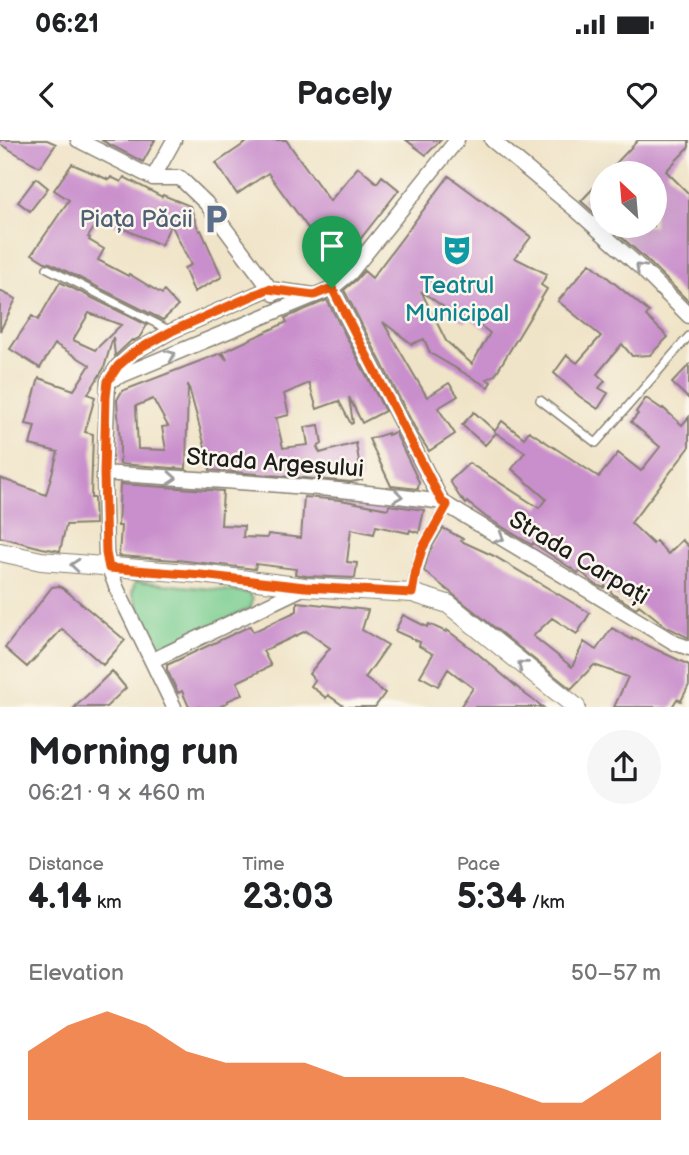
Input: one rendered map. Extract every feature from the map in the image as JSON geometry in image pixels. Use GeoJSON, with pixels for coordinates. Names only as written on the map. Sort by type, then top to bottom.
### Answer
{"type":"FeatureCollection","features":[{"type":"Feature","properties":{"kind":"street"},"geometry":{"type":"LineString","coordinates":[[78,140],[153,178],[180,178],[194,190],[276,298],[276,311]]}},
{"type":"Feature","properties":{"kind":"street"},"geometry":{"type":"LineString","coordinates":[[153,178],[174,140]]}},
{"type":"Feature","properties":{"kind":"street"},"geometry":{"type":"LineString","coordinates":[[108,381],[332,288],[350,273],[457,140]]}},
{"type":"Feature","properties":{"kind":"street"},"geometry":{"type":"LineString","coordinates":[[492,140],[640,267],[689,316]]}},
{"type":"Feature","properties":{"kind":"street"},"geometry":{"type":"LineString","coordinates":[[332,288],[444,504],[422,549],[412,593]]}},
{"type":"Feature","properties":{"kind":"street"},"geometry":{"type":"LineString","coordinates":[[174,707],[109,568],[106,553],[104,473],[108,381],[118,366],[134,352],[172,331],[268,289],[314,295]]}},
{"type":"Feature","properties":{"kind":"street"},"geometry":{"type":"LineString","coordinates":[[134,352],[139,362],[145,366]]}},
{"type":"Feature","properties":{"kind":"street","name":"Strada Argeșului"},"geometry":{"type":"LineString","coordinates":[[104,473],[314,487],[385,494],[444,504]]}},
{"type":"Feature","properties":{"kind":"street","name":"Strada Carpați"},"geometry":{"type":"LineString","coordinates":[[444,504],[675,643],[689,648]]}},
{"type":"Feature","properties":{"kind":"street"},"geometry":{"type":"LineString","coordinates":[[0,552],[41,561],[109,568],[305,587],[412,593],[448,604],[576,707]]}},
{"type":"Feature","properties":{"kind":"street"},"geometry":{"type":"LineString","coordinates":[[153,660],[305,587]]}},
{"type":"Feature","properties":{"kind":"lane"},"geometry":{"type":"LineString","coordinates":[[47,268],[172,331]]}},
{"type":"Feature","properties":{"kind":"lane"},"geometry":{"type":"LineString","coordinates":[[540,400],[596,443],[689,336]]}},
{"type":"Feature","properties":{"kind":"green space"},"geometry":{"type":"Polygon","coordinates":[[[135,581],[249,593],[253,599],[251,608],[160,651],[132,593],[135,581]]]}},
{"type":"Feature","properties":{"kind":"building"},"geometry":{"type":"Polygon","coordinates":[[[0,140],[47,140],[56,144],[40,167],[0,144],[0,140]]]}},
{"type":"Feature","properties":{"kind":"building"},"geometry":{"type":"Polygon","coordinates":[[[101,140],[155,140],[143,162],[101,140]]]}},
{"type":"Feature","properties":{"kind":"building"},"geometry":{"type":"Polygon","coordinates":[[[250,140],[286,140],[330,201],[358,167],[377,183],[382,176],[399,190],[347,256],[350,258],[341,268],[324,250],[268,173],[237,194],[216,163],[250,140]]]}},
{"type":"Feature","properties":{"kind":"building"},"geometry":{"type":"Polygon","coordinates":[[[406,140],[441,140],[426,155],[406,140]]]}},
{"type":"Feature","properties":{"kind":"building"},"geometry":{"type":"Polygon","coordinates":[[[638,140],[689,140],[689,147],[667,170],[667,161],[618,161],[638,140]]]}},
{"type":"Feature","properties":{"kind":"building"},"geometry":{"type":"Polygon","coordinates":[[[72,164],[109,180],[111,177],[121,182],[124,177],[162,197],[163,195],[190,206],[222,277],[194,292],[184,268],[191,265],[171,224],[161,245],[101,217],[88,237],[104,249],[98,260],[128,276],[129,274],[162,294],[164,291],[178,306],[163,320],[32,254],[69,200],[54,190],[72,164]]]}},
{"type":"Feature","properties":{"kind":"building"},"geometry":{"type":"Polygon","coordinates":[[[667,172],[689,194],[689,302],[622,238],[667,238],[667,172]]]}},
{"type":"Feature","properties":{"kind":"building"},"geometry":{"type":"Polygon","coordinates":[[[449,176],[531,237],[515,258],[547,274],[541,285],[547,289],[495,375],[487,379],[491,382],[488,387],[430,353],[424,339],[412,344],[383,322],[427,397],[449,383],[458,396],[438,408],[455,434],[429,451],[344,290],[364,271],[372,278],[449,176]],[[421,291],[446,341],[472,364],[490,333],[470,318],[465,322],[421,291]]]}},
{"type":"Feature","properties":{"kind":"building"},"geometry":{"type":"Polygon","coordinates":[[[36,178],[48,188],[30,211],[18,202],[36,178]]]}},
{"type":"Feature","properties":{"kind":"building"},"geometry":{"type":"Polygon","coordinates":[[[590,192],[590,209],[581,201],[590,192]]]}},
{"type":"Feature","properties":{"kind":"building"},"geometry":{"type":"Polygon","coordinates":[[[590,263],[649,312],[646,316],[668,337],[650,355],[632,356],[622,344],[597,374],[605,381],[599,388],[608,393],[598,409],[554,373],[567,355],[577,363],[601,336],[558,301],[590,263]]]}},
{"type":"Feature","properties":{"kind":"building"},"geometry":{"type":"Polygon","coordinates":[[[60,282],[147,325],[139,338],[132,340],[115,356],[113,337],[104,368],[88,394],[95,397],[85,432],[93,434],[91,498],[94,498],[95,524],[66,525],[60,551],[0,537],[0,478],[46,495],[58,452],[30,445],[35,426],[26,424],[39,378],[74,390],[90,365],[55,344],[40,368],[10,349],[32,316],[38,320],[60,282]],[[89,313],[73,340],[95,350],[121,325],[89,313]]]}},
{"type":"Feature","properties":{"kind":"building"},"geometry":{"type":"Polygon","coordinates":[[[0,291],[16,299],[0,331],[0,291]]]}},
{"type":"Feature","properties":{"kind":"building"},"geometry":{"type":"Polygon","coordinates":[[[327,300],[385,411],[362,423],[349,397],[351,424],[339,401],[317,409],[309,383],[284,394],[289,415],[276,418],[283,448],[308,445],[305,427],[319,425],[322,444],[317,447],[320,453],[356,443],[362,480],[351,482],[210,470],[188,384],[186,469],[120,464],[117,400],[122,391],[221,353],[227,360],[223,352],[287,322],[285,318],[327,300]],[[153,399],[136,406],[138,449],[166,450],[162,427],[168,426],[153,399]]]}},
{"type":"Feature","properties":{"kind":"building"},"geometry":{"type":"Polygon","coordinates":[[[689,365],[689,399],[672,383],[689,365]]]}},
{"type":"Feature","properties":{"kind":"building"},"geometry":{"type":"Polygon","coordinates":[[[646,398],[663,408],[682,425],[689,417],[689,448],[631,523],[653,544],[656,541],[668,554],[682,540],[689,547],[689,638],[667,627],[639,605],[636,608],[614,595],[605,586],[604,588],[595,584],[580,571],[578,573],[533,543],[532,545],[486,517],[467,502],[466,504],[450,481],[469,463],[539,508],[546,499],[512,469],[525,452],[496,433],[485,445],[462,425],[474,412],[495,431],[502,421],[524,438],[529,431],[599,477],[618,453],[641,471],[660,447],[631,422],[646,398]]]}},
{"type":"Feature","properties":{"kind":"building"},"geometry":{"type":"Polygon","coordinates":[[[395,432],[419,482],[418,489],[391,486],[369,439],[395,432]]]}},
{"type":"Feature","properties":{"kind":"building"},"geometry":{"type":"Polygon","coordinates":[[[120,484],[223,491],[221,525],[244,526],[243,537],[267,538],[268,534],[301,538],[304,497],[341,500],[388,509],[389,505],[424,510],[419,533],[376,526],[374,534],[351,529],[347,562],[357,563],[355,578],[306,576],[295,574],[296,569],[256,564],[255,569],[119,556],[120,484]]]}},
{"type":"Feature","properties":{"kind":"building"},"geometry":{"type":"Polygon","coordinates":[[[443,528],[463,539],[461,541],[494,556],[590,613],[577,634],[552,618],[533,636],[572,667],[584,642],[596,650],[612,628],[632,640],[689,665],[689,685],[681,701],[677,699],[672,707],[614,707],[628,677],[594,665],[571,689],[424,571],[429,552],[443,528]]]}},
{"type":"Feature","properties":{"kind":"building"},"geometry":{"type":"Polygon","coordinates":[[[59,586],[125,640],[103,665],[62,629],[27,667],[5,648],[52,587],[59,586]]]}},
{"type":"Feature","properties":{"kind":"building"},"geometry":{"type":"Polygon","coordinates":[[[297,602],[368,610],[362,630],[388,645],[365,678],[385,693],[375,707],[345,707],[328,695],[326,698],[311,686],[315,680],[309,674],[330,648],[306,631],[263,651],[271,666],[237,682],[243,694],[219,707],[189,707],[182,691],[178,693],[167,665],[250,626],[253,632],[297,611],[297,602]]]}},
{"type":"Feature","properties":{"kind":"building"},"geometry":{"type":"Polygon","coordinates":[[[403,615],[427,627],[429,624],[446,632],[447,630],[543,707],[460,707],[473,688],[448,669],[438,686],[420,676],[433,654],[419,646],[420,642],[395,631],[403,615]]]}},
{"type":"Feature","properties":{"kind":"building"},"geometry":{"type":"Polygon","coordinates":[[[112,671],[126,688],[106,707],[75,707],[112,671]]]}},
{"type":"Feature","properties":{"kind":"place","name":"Piața Păcii"},"geometry":{"type":"Point","coordinates":[216,219]}},
{"type":"Feature","properties":{"kind":"place","name":"Teatrul Municipal"},"geometry":{"type":"Point","coordinates":[457,250]}},
{"type":"Feature","properties":{"kind":"route"},"geometry":{"type":"LineString","coordinates":[[332,288],[442,502],[447,505],[422,549],[412,593],[305,587],[109,568],[106,553],[104,473],[106,397],[108,381],[118,366],[134,352],[172,331],[268,289],[314,295],[332,288]]}}]}
